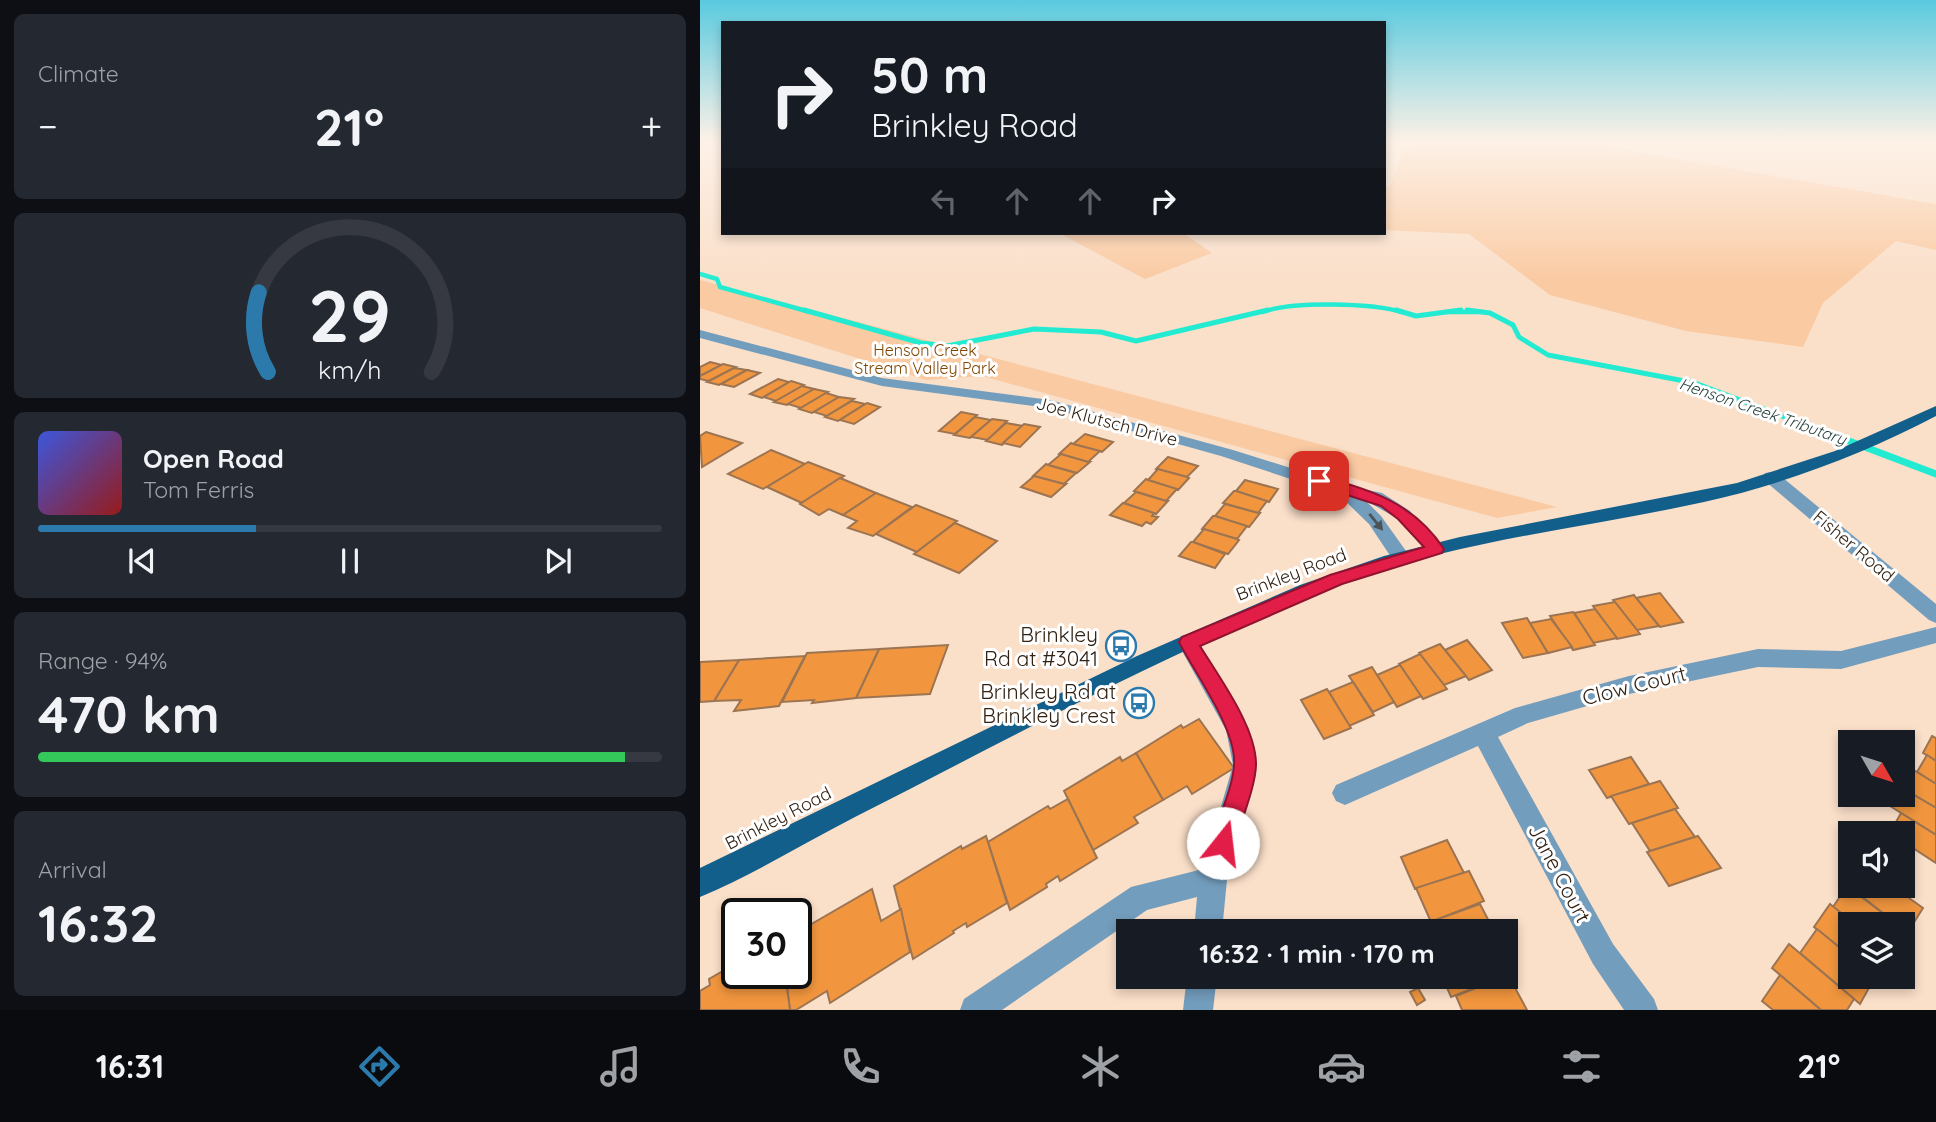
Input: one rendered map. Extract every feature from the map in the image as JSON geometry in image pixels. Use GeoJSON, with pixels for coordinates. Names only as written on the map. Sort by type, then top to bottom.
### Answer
{"type":"FeatureCollection","features":[{"type":"Feature","properties":{"kind":"main road","name":"Brinkley Road"},"geometry":{"type":"LineString","coordinates":[[700,883],[1188,642],[1336,579],[1436,549],[1676,503],[1771,477],[1850,451],[1936,410]]}},
{"type":"Feature","properties":{"kind":"street","name":"Joe Klutsch Drive"},"geometry":{"type":"LineString","coordinates":[[700,334],[883,382],[1050,404],[1227,453],[1387,502],[1404,515],[1436,549]]}},
{"type":"Feature","properties":{"kind":"street","name":"Fisher Road"},"geometry":{"type":"LineString","coordinates":[[1771,477],[1936,615]]}},
{"type":"Feature","properties":{"kind":"street","name":"Joe Klutsch Drive"},"geometry":{"type":"LineString","coordinates":[[1345,491],[1375,520],[1402,558]]}},
{"type":"Feature","properties":{"kind":"street","name":"Clow Court"},"geometry":{"type":"LineString","coordinates":[[1345,793],[1483,732],[1567,702],[1758,658],[1842,660],[1936,635]]}},
{"type":"Feature","properties":{"kind":"street"},"geometry":{"type":"LineString","coordinates":[[1188,642],[1237,729],[1245,765],[1213,880],[1209,919]]}},
{"type":"Feature","properties":{"kind":"street","name":"Jane Court"},"geometry":{"type":"LineString","coordinates":[[1483,732],[1604,954],[1643,1010]]}},
{"type":"Feature","properties":{"kind":"street"},"geometry":{"type":"LineString","coordinates":[[975,1010],[1141,897],[1161,890],[1213,880]]}},
{"type":"Feature","properties":{"kind":"street"},"geometry":{"type":"LineString","coordinates":[[1198,1010],[1200,989]]}},
{"type":"Feature","properties":{"kind":"green space"},"geometry":{"type":"Polygon","coordinates":[[[1386,187],[1838,187],[1936,204],[1936,250],[1896,241],[1823,303],[1803,347],[1686,331],[1550,295],[1469,234],[1386,230],[1386,187]]]}},
{"type":"Feature","properties":{"kind":"green space"},"geometry":{"type":"Polygon","coordinates":[[[1063,235],[1186,235],[1212,253],[1145,279],[1063,235]]]}},
{"type":"Feature","properties":{"kind":"green space","name":"Henson Creek Stream Valley Park"},"geometry":{"type":"Polygon","coordinates":[[[700,280],[1557,507],[1497,518],[982,376],[926,380],[700,308],[700,280]]]}},
{"type":"Feature","properties":{"kind":"building"},"geometry":{"type":"Polygon","coordinates":[[[710,362],[722,365],[700,376],[700,367],[710,362]]]}},
{"type":"Feature","properties":{"kind":"building"},"geometry":{"type":"Polygon","coordinates":[[[723,364],[736,367],[709,381],[700,379],[700,376],[723,364]]]}},
{"type":"Feature","properties":{"kind":"building"},"geometry":{"type":"Polygon","coordinates":[[[734,368],[747,370],[719,385],[707,382],[734,368]]]}},
{"type":"Feature","properties":{"kind":"building"},"geometry":{"type":"Polygon","coordinates":[[[747,370],[760,373],[734,387],[721,384],[747,370]]]}},
{"type":"Feature","properties":{"kind":"building"},"geometry":{"type":"Polygon","coordinates":[[[778,379],[789,382],[762,398],[750,394],[778,379]]]}},
{"type":"Feature","properties":{"kind":"building"},"geometry":{"type":"Polygon","coordinates":[[[791,381],[804,385],[776,401],[764,397],[791,381]]]}},
{"type":"Feature","properties":{"kind":"building"},"geometry":{"type":"Polygon","coordinates":[[[802,386],[814,389],[787,405],[774,402],[802,386]]]}},
{"type":"Feature","properties":{"kind":"building"},"geometry":{"type":"Polygon","coordinates":[[[814,389],[828,392],[801,408],[788,404],[814,389]]]}},
{"type":"Feature","properties":{"kind":"building"},"geometry":{"type":"Polygon","coordinates":[[[826,393],[839,397],[812,413],[799,409],[826,393]]]}},
{"type":"Feature","properties":{"kind":"building"},"geometry":{"type":"Polygon","coordinates":[[[839,397],[854,399],[827,416],[814,412],[839,397]]]}},
{"type":"Feature","properties":{"kind":"building"},"geometry":{"type":"Polygon","coordinates":[[[852,401],[865,404],[838,421],[825,417],[852,401]]]}},
{"type":"Feature","properties":{"kind":"building"},"geometry":{"type":"Polygon","coordinates":[[[867,403],[880,407],[854,424],[840,420],[867,403]]]}},
{"type":"Feature","properties":{"kind":"building"},"geometry":{"type":"Polygon","coordinates":[[[961,412],[977,415],[955,434],[939,431],[961,412]]]}},
{"type":"Feature","properties":{"kind":"building"},"geometry":{"type":"Polygon","coordinates":[[[975,417],[991,420],[970,438],[954,435],[975,417]]]}},
{"type":"Feature","properties":{"kind":"building"},"geometry":{"type":"Polygon","coordinates":[[[992,419],[1007,421],[988,440],[971,437],[992,419]]]}},
{"type":"Feature","properties":{"kind":"building"},"geometry":{"type":"Polygon","coordinates":[[[1006,423],[1023,426],[1002,445],[986,441],[1006,423]]]}},
{"type":"Feature","properties":{"kind":"building"},"geometry":{"type":"Polygon","coordinates":[[[1024,424],[1040,427],[1020,447],[1003,443],[1024,424]]]}},
{"type":"Feature","properties":{"kind":"building"},"geometry":{"type":"Polygon","coordinates":[[[706,432],[742,443],[702,467],[700,436],[706,432]]]}},
{"type":"Feature","properties":{"kind":"building"},"geometry":{"type":"Polygon","coordinates":[[[1085,434],[1113,442],[1102,452],[1073,444],[1085,434]]]}},
{"type":"Feature","properties":{"kind":"building"},"geometry":{"type":"Polygon","coordinates":[[[1071,443],[1100,451],[1088,462],[1059,454],[1071,443]]]}},
{"type":"Feature","properties":{"kind":"building"},"geometry":{"type":"Polygon","coordinates":[[[771,450],[805,464],[763,489],[728,474],[771,450]]]}},
{"type":"Feature","properties":{"kind":"building"},"geometry":{"type":"Polygon","coordinates":[[[1061,454],[1090,462],[1077,473],[1048,465],[1061,454]]]}},
{"type":"Feature","properties":{"kind":"building"},"geometry":{"type":"Polygon","coordinates":[[[1168,457],[1198,466],[1187,477],[1156,469],[1168,457]]]}},
{"type":"Feature","properties":{"kind":"building"},"geometry":{"type":"Polygon","coordinates":[[[808,462],[844,476],[802,503],[767,487],[808,462]]]}},
{"type":"Feature","properties":{"kind":"building"},"geometry":{"type":"Polygon","coordinates":[[[1046,464],[1076,473],[1064,484],[1033,476],[1046,464]]]}},
{"type":"Feature","properties":{"kind":"building"},"geometry":{"type":"Polygon","coordinates":[[[1158,469],[1189,478],[1178,490],[1148,480],[1158,469]]]}},
{"type":"Feature","properties":{"kind":"building"},"geometry":{"type":"Polygon","coordinates":[[[1034,476],[1066,484],[1051,497],[1021,487],[1034,476]]]}},
{"type":"Feature","properties":{"kind":"building"},"geometry":{"type":"Polygon","coordinates":[[[840,478],[876,493],[843,515],[829,509],[819,515],[800,504],[840,478]]]}},
{"type":"Feature","properties":{"kind":"building"},"geometry":{"type":"Polygon","coordinates":[[[1146,479],[1177,489],[1166,501],[1134,491],[1146,479]]]}},
{"type":"Feature","properties":{"kind":"building"},"geometry":{"type":"Polygon","coordinates":[[[1245,480],[1278,489],[1269,502],[1236,491],[1245,480]]]}},
{"type":"Feature","properties":{"kind":"building"},"geometry":{"type":"Polygon","coordinates":[[[1234,491],[1267,501],[1258,513],[1223,503],[1234,491]]]}},
{"type":"Feature","properties":{"kind":"building"},"geometry":{"type":"Polygon","coordinates":[[[1136,492],[1168,501],[1156,514],[1124,503],[1136,492]]]}},
{"type":"Feature","properties":{"kind":"building"},"geometry":{"type":"Polygon","coordinates":[[[876,493],[912,507],[873,536],[848,528],[857,521],[843,515],[876,493]]]}},
{"type":"Feature","properties":{"kind":"building"},"geometry":{"type":"Polygon","coordinates":[[[1123,503],[1154,513],[1152,516],[1158,517],[1151,524],[1146,522],[1142,526],[1110,515],[1123,503]]]}},
{"type":"Feature","properties":{"kind":"building"},"geometry":{"type":"Polygon","coordinates":[[[1225,504],[1260,513],[1249,527],[1215,516],[1225,504]]]}},
{"type":"Feature","properties":{"kind":"building"},"geometry":{"type":"Polygon","coordinates":[[[916,505],[957,521],[917,552],[876,534],[916,505]]]}},
{"type":"Feature","properties":{"kind":"building"},"geometry":{"type":"Polygon","coordinates":[[[1213,516],[1247,526],[1237,539],[1202,529],[1213,516]]]}},
{"type":"Feature","properties":{"kind":"building"},"geometry":{"type":"Polygon","coordinates":[[[955,523],[997,541],[959,573],[914,554],[955,523]]]}},
{"type":"Feature","properties":{"kind":"building"},"geometry":{"type":"Polygon","coordinates":[[[1204,529],[1239,540],[1228,554],[1193,542],[1204,529]]]}},
{"type":"Feature","properties":{"kind":"building"},"geometry":{"type":"Polygon","coordinates":[[[1191,542],[1225,554],[1215,568],[1179,556],[1191,542]]]}},
{"type":"Feature","properties":{"kind":"building"},"geometry":{"type":"Polygon","coordinates":[[[1660,593],[1683,622],[1660,627],[1636,598],[1660,593]]]}},
{"type":"Feature","properties":{"kind":"building"},"geometry":{"type":"Polygon","coordinates":[[[1634,595],[1659,626],[1637,630],[1613,600],[1634,595]]]}},
{"type":"Feature","properties":{"kind":"building"},"geometry":{"type":"Polygon","coordinates":[[[1615,602],[1640,634],[1617,639],[1593,606],[1615,602]]]}},
{"type":"Feature","properties":{"kind":"building"},"geometry":{"type":"Polygon","coordinates":[[[1595,609],[1617,638],[1593,643],[1574,613],[1595,609]]]}},
{"type":"Feature","properties":{"kind":"building"},"geometry":{"type":"Polygon","coordinates":[[[1573,612],[1595,645],[1573,650],[1550,616],[1573,612]]]}},
{"type":"Feature","properties":{"kind":"building"},"geometry":{"type":"Polygon","coordinates":[[[1527,618],[1548,653],[1523,658],[1502,623],[1527,618]]]}},
{"type":"Feature","properties":{"kind":"building"},"geometry":{"type":"Polygon","coordinates":[[[1551,619],[1572,647],[1548,653],[1530,623],[1551,619]]]}},
{"type":"Feature","properties":{"kind":"building"},"geometry":{"type":"Polygon","coordinates":[[[1467,640],[1492,670],[1469,680],[1445,650],[1467,640]]]}},
{"type":"Feature","properties":{"kind":"building"},"geometry":{"type":"Polygon","coordinates":[[[1440,644],[1466,676],[1444,685],[1419,653],[1440,644]]]}},
{"type":"Feature","properties":{"kind":"building"},"geometry":{"type":"Polygon","coordinates":[[[948,645],[930,694],[856,698],[879,649],[948,645]]]}},
{"type":"Feature","properties":{"kind":"building"},"geometry":{"type":"Polygon","coordinates":[[[879,649],[856,698],[812,703],[814,700],[782,702],[807,653],[879,649]]]}},
{"type":"Feature","properties":{"kind":"building"},"geometry":{"type":"Polygon","coordinates":[[[1420,654],[1447,689],[1423,699],[1399,664],[1420,654]]]}},
{"type":"Feature","properties":{"kind":"building"},"geometry":{"type":"Polygon","coordinates":[[[805,656],[779,706],[734,711],[741,700],[714,701],[739,660],[805,656]]]}},
{"type":"Feature","properties":{"kind":"building"},"geometry":{"type":"Polygon","coordinates":[[[739,660],[714,701],[700,702],[700,662],[739,660]]]}},
{"type":"Feature","properties":{"kind":"building"},"geometry":{"type":"Polygon","coordinates":[[[1400,665],[1421,696],[1397,707],[1377,675],[1400,665]]]}},
{"type":"Feature","properties":{"kind":"building"},"geometry":{"type":"Polygon","coordinates":[[[1372,667],[1394,702],[1373,712],[1349,676],[1372,667]]]}},
{"type":"Feature","properties":{"kind":"building"},"geometry":{"type":"Polygon","coordinates":[[[1353,682],[1374,715],[1349,726],[1329,692],[1353,682]]]}},
{"type":"Feature","properties":{"kind":"building"},"geometry":{"type":"Polygon","coordinates":[[[1327,689],[1351,728],[1324,739],[1301,700],[1327,689]]]}},
{"type":"Feature","properties":{"kind":"building"},"geometry":{"type":"Polygon","coordinates":[[[1199,719],[1234,768],[1192,794],[1187,786],[1163,800],[1136,753],[1181,725],[1183,728],[1199,719]]]}},
{"type":"Feature","properties":{"kind":"building"},"geometry":{"type":"Polygon","coordinates":[[[1932,736],[1936,738],[1936,761],[1923,753],[1932,736]]]}},
{"type":"Feature","properties":{"kind":"building"},"geometry":{"type":"Polygon","coordinates":[[[1136,753],[1163,800],[1134,817],[1138,823],[1093,850],[1064,791],[1120,757],[1122,761],[1136,753]]]}},
{"type":"Feature","properties":{"kind":"building"},"geometry":{"type":"Polygon","coordinates":[[[1927,755],[1936,761],[1936,784],[1917,772],[1927,755]]]}},
{"type":"Feature","properties":{"kind":"building"},"geometry":{"type":"Polygon","coordinates":[[[1631,757],[1649,784],[1607,798],[1589,770],[1631,757]]]}},
{"type":"Feature","properties":{"kind":"building"},"geometry":{"type":"Polygon","coordinates":[[[1915,771],[1936,784],[1936,808],[1915,796],[1915,771]]]}},
{"type":"Feature","properties":{"kind":"building"},"geometry":{"type":"Polygon","coordinates":[[[1660,781],[1678,808],[1629,824],[1611,796],[1660,781]]]}},
{"type":"Feature","properties":{"kind":"building"},"geometry":{"type":"Polygon","coordinates":[[[1915,796],[1936,808],[1936,835],[1915,821],[1892,807],[1915,807],[1915,796]]]}},
{"type":"Feature","properties":{"kind":"building"},"geometry":{"type":"Polygon","coordinates":[[[1068,799],[1097,858],[1060,881],[1058,876],[1046,884],[1047,887],[1010,910],[988,842],[1048,806],[1050,809],[1068,799]]]}},
{"type":"Feature","properties":{"kind":"building"},"geometry":{"type":"Polygon","coordinates":[[[1675,809],[1695,837],[1650,851],[1632,823],[1675,809]]]}},
{"type":"Feature","properties":{"kind":"building"},"geometry":{"type":"Polygon","coordinates":[[[1901,813],[1914,821],[1897,821],[1901,813]]]}},
{"type":"Feature","properties":{"kind":"building"},"geometry":{"type":"Polygon","coordinates":[[[1915,822],[1936,835],[1936,863],[1915,849],[1915,822]]]}},
{"type":"Feature","properties":{"kind":"building"},"geometry":{"type":"Polygon","coordinates":[[[986,836],[1007,903],[967,927],[966,923],[913,959],[894,886],[961,846],[962,849],[986,836]]]}},
{"type":"Feature","properties":{"kind":"building"},"geometry":{"type":"Polygon","coordinates":[[[1698,836],[1721,868],[1669,886],[1647,852],[1698,836]]]}},
{"type":"Feature","properties":{"kind":"building"},"geometry":{"type":"Polygon","coordinates":[[[1447,840],[1464,873],[1415,889],[1401,857],[1447,840]]]}},
{"type":"Feature","properties":{"kind":"building"},"geometry":{"type":"Polygon","coordinates":[[[1469,871],[1484,901],[1439,919],[1430,919],[1416,888],[1469,871]]]}},
{"type":"Feature","properties":{"kind":"building"},"geometry":{"type":"Polygon","coordinates":[[[872,889],[881,921],[901,909],[910,952],[830,1003],[827,991],[796,1010],[790,1010],[787,989],[812,989],[812,924],[872,889]]]}},
{"type":"Feature","properties":{"kind":"building"},"geometry":{"type":"Polygon","coordinates":[[[1839,898],[1863,898],[1881,912],[1839,912],[1833,907],[1839,898]]]}},
{"type":"Feature","properties":{"kind":"building"},"geometry":{"type":"Polygon","coordinates":[[[1864,898],[1909,898],[1923,908],[1915,921],[1915,912],[1882,912],[1864,898]]]}},
{"type":"Feature","properties":{"kind":"building"},"geometry":{"type":"Polygon","coordinates":[[[1480,904],[1488,919],[1438,919],[1480,904]]]}},
{"type":"Feature","properties":{"kind":"building"},"geometry":{"type":"Polygon","coordinates":[[[1830,904],[1840,912],[1838,946],[1814,927],[1830,904]]]}},
{"type":"Feature","properties":{"kind":"building"},"geometry":{"type":"Polygon","coordinates":[[[1817,929],[1838,946],[1838,985],[1800,953],[1817,929]]]}},
{"type":"Feature","properties":{"kind":"building"},"geometry":{"type":"Polygon","coordinates":[[[1789,944],[1838,985],[1838,989],[1842,989],[1854,999],[1847,1010],[1821,1010],[1772,968],[1789,944]]]}},
{"type":"Feature","properties":{"kind":"building"},"geometry":{"type":"Polygon","coordinates":[[[721,972],[721,989],[787,989],[790,1010],[700,1010],[700,991],[710,985],[709,979],[721,972]]]}},
{"type":"Feature","properties":{"kind":"building"},"geometry":{"type":"Polygon","coordinates":[[[1780,975],[1821,1010],[1773,1010],[1762,1001],[1780,975]]]}},
{"type":"Feature","properties":{"kind":"building"},"geometry":{"type":"Polygon","coordinates":[[[1419,989],[1425,1000],[1417,1005],[1410,992],[1419,989]]]}},
{"type":"Feature","properties":{"kind":"building"},"geometry":{"type":"Polygon","coordinates":[[[1448,989],[1472,989],[1451,997],[1448,989]]]}},
{"type":"Feature","properties":{"kind":"building"},"geometry":{"type":"Polygon","coordinates":[[[1473,989],[1516,989],[1527,1010],[1462,1010],[1456,996],[1473,989]]]}},
{"type":"Feature","properties":{"kind":"building"},"geometry":{"type":"Polygon","coordinates":[[[1842,989],[1868,989],[1860,1004],[1842,989]]]}},
{"type":"Feature","properties":{"kind":"waterway","name":"Henson Creek Tributary"},"geometry":{"type":"LineString","coordinates":[[700,274],[717,279],[720,287],[810,312]]}},
{"type":"Feature","properties":{"kind":"waterway","name":"Henson Creek Tributary"},"geometry":{"type":"LineString","coordinates":[[1263,312],[1293,306],[1332,304],[1402,312]]}},
{"type":"Feature","properties":{"kind":"waterway","name":"Henson Creek Tributary"},"geometry":{"type":"LineString","coordinates":[[804,310],[921,343],[947,346],[1034,329],[1101,332],[1136,341],[1268,310]]}},
{"type":"Feature","properties":{"kind":"waterway","name":"Henson Creek Tributary"},"geometry":{"type":"LineString","coordinates":[[1396,310],[1416,316],[1461,310]]}},
{"type":"Feature","properties":{"kind":"waterway","name":"Henson Creek Tributary"},"geometry":{"type":"LineString","coordinates":[[1467,310],[1490,313],[1513,325],[1519,337],[1548,355],[1695,383],[1824,432]]}},
{"type":"Feature","properties":{"kind":"waterway","name":"Henson Creek Tributary"},"geometry":{"type":"LineString","coordinates":[[1447,312],[1482,312]]}},
{"type":"Feature","properties":{"kind":"waterway","name":"Henson Creek Tributary"},"geometry":{"type":"LineString","coordinates":[[1820,430],[1936,474]]}},
{"type":"Feature","properties":{"kind":"place","name":"Brinkley Rd at #3041"},"geometry":{"type":"Point","coordinates":[1121,646]}},
{"type":"Feature","properties":{"kind":"place","name":"Brinkley Rd at Brinkley Crest"},"geometry":{"type":"Point","coordinates":[1139,703]}},
{"type":"Feature","properties":{"kind":"route"},"geometry":{"type":"LineString","coordinates":[[1223,843],[1245,765],[1242,745],[1220,696],[1188,642],[1336,579],[1436,549],[1404,515],[1387,502],[1319,481]]}}]}
